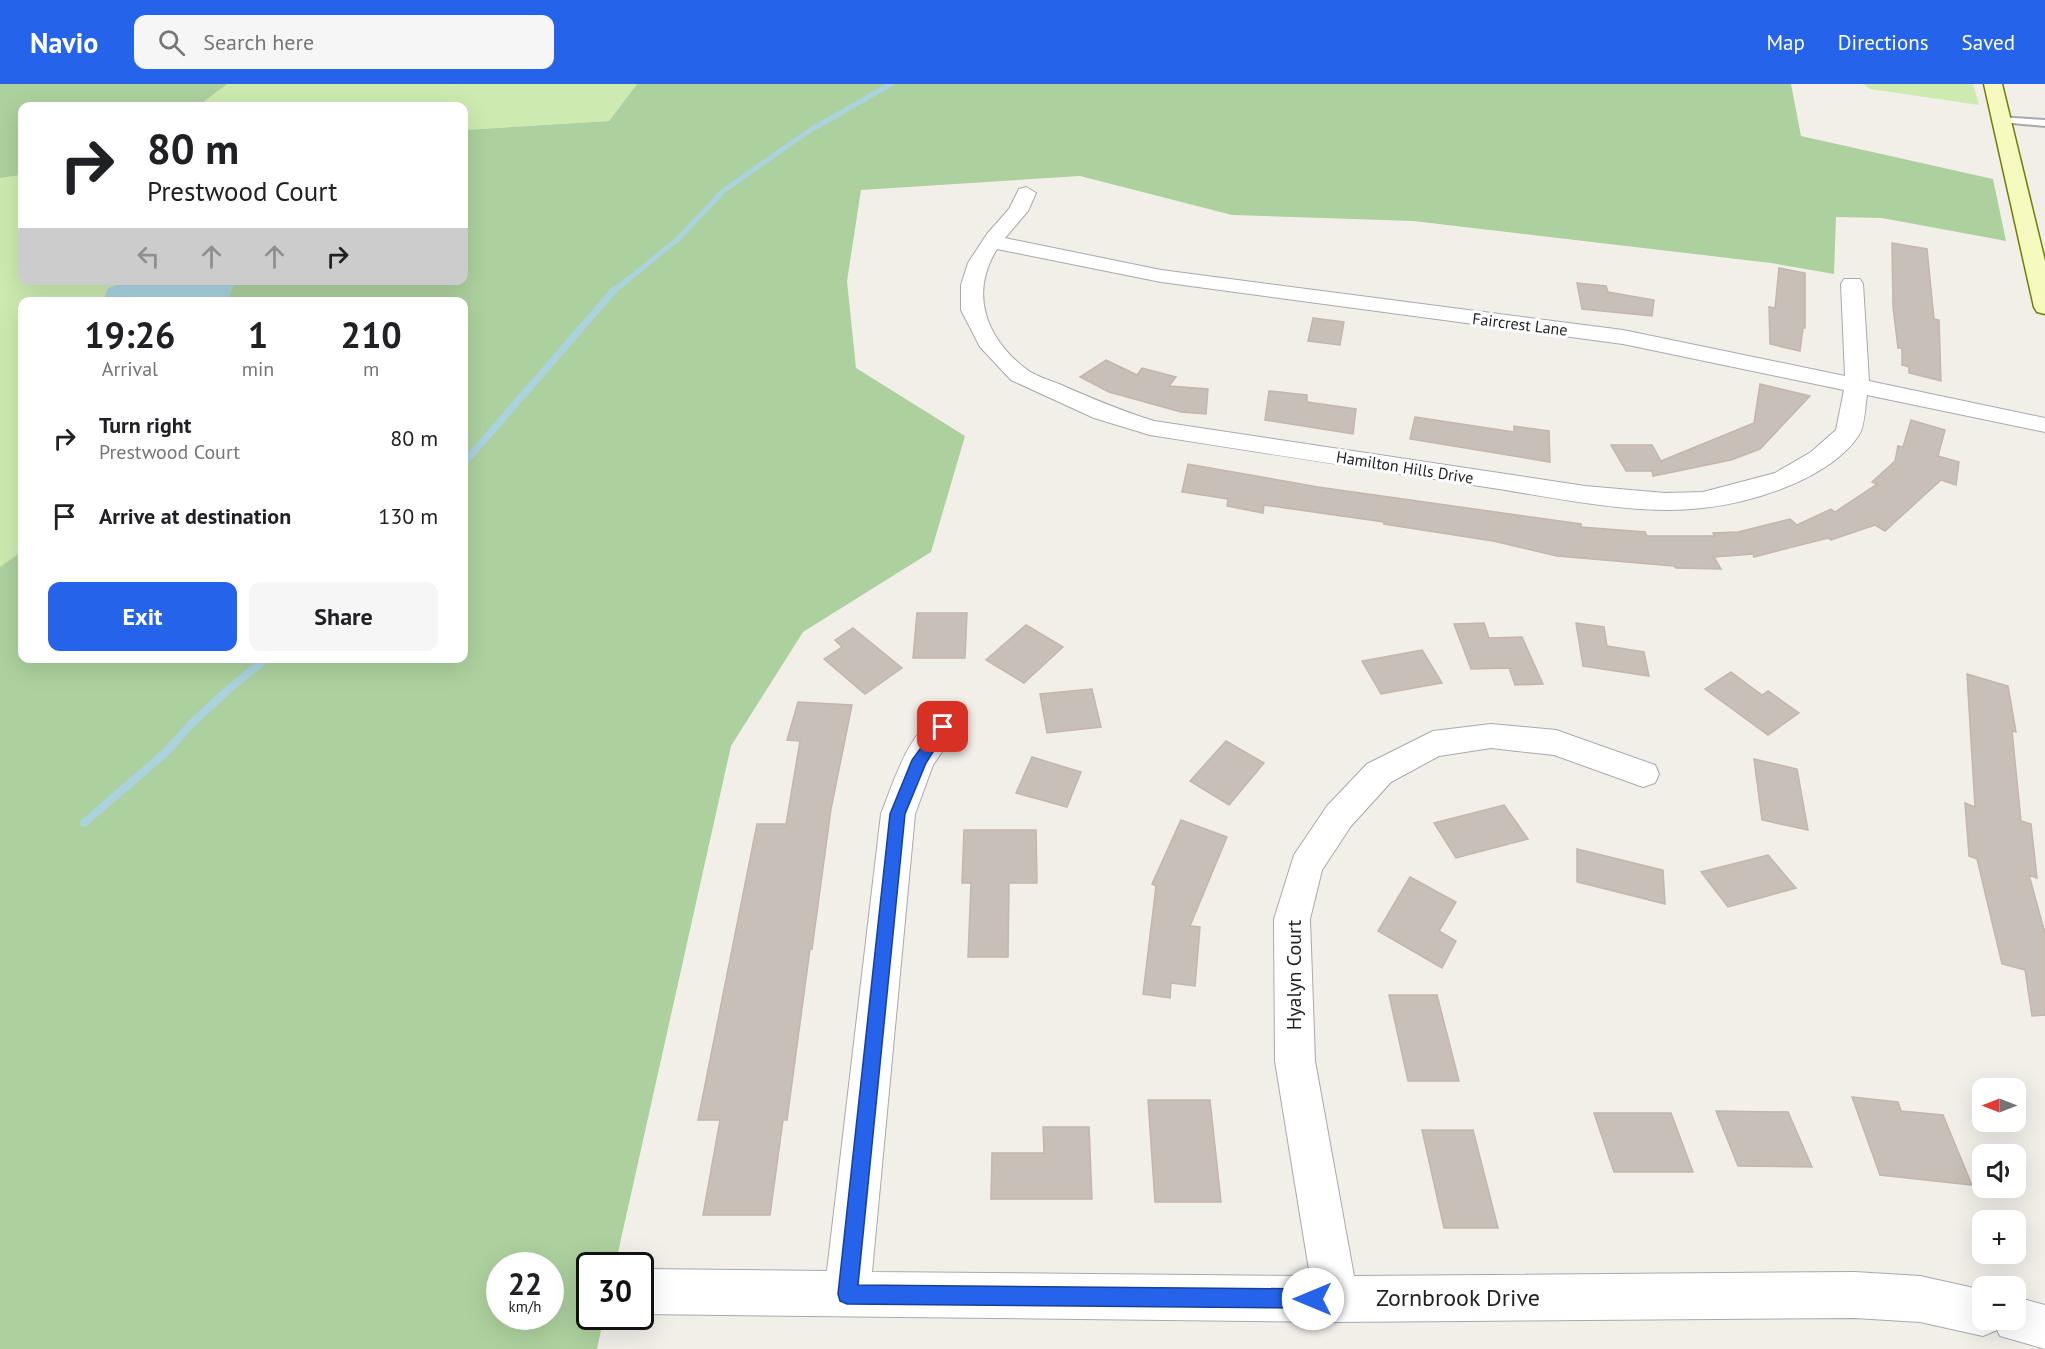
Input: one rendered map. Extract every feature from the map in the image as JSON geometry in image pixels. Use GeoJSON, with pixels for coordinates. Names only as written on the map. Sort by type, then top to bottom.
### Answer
{"type":"FeatureCollection","features":[{"type":"Feature","properties":{"kind":"main road"},"geometry":{"type":"LineString","coordinates":[[1992,84],[2045,307]]}},
{"type":"Feature","properties":{"kind":"street","name":"Hamilton Hills Drive"},"geometry":{"type":"LineString","coordinates":[[1026,193],[1018,212],[992,242],[978,263],[972,285],[972,310],[991,347],[1019,375],[1103,413],[1150,428],[1585,494],[1665,501],[1703,500],[1742,492],[1784,479],[1820,458],[1848,432],[1857,386],[1852,284]]}},
{"type":"Feature","properties":{"kind":"street","name":"Faircrest Lane"},"geometry":{"type":"LineString","coordinates":[[992,242],[1161,276],[1623,337],[2045,425]]}},
{"type":"Feature","properties":{"kind":"street"},"geometry":{"type":"LineString","coordinates":[[847,1294],[898,814],[920,760],[943,727]]}},
{"type":"Feature","properties":{"kind":"street","name":"Hyalyn Court"},"geometry":{"type":"LineString","coordinates":[[1336,1299],[1295,1061],[1292,919],[1306,866],[1339,816],[1379,773],[1433,744],[1491,736],[1556,743],[1643,774]]}},
{"type":"Feature","properties":{"kind":"street","name":"Zornbrook Drive"},"geometry":{"type":"LineString","coordinates":[[654,1293],[1336,1299],[1854,1295],[1920,1299],[1972,1310]]}},
{"type":"Feature","properties":{"kind":"street"},"geometry":{"type":"LineString","coordinates":[[2026,1323],[2045,1328]]}},
{"type":"Feature","properties":{"kind":"lane"},"geometry":{"type":"LineString","coordinates":[[2001,119],[2045,123]]}},
{"type":"Feature","properties":{"kind":"green space"},"geometry":{"type":"Polygon","coordinates":[[[0,84],[227,84],[203,102],[18,102],[18,176],[0,178],[0,84]]]}},
{"type":"Feature","properties":{"kind":"green space"},"geometry":{"type":"Polygon","coordinates":[[[224,84],[637,84],[609,121],[468,130],[468,102],[203,102],[224,84]]]}},
{"type":"Feature","properties":{"kind":"green space"},"geometry":{"type":"Polygon","coordinates":[[[637,84],[1791,84],[1801,136],[1993,179],[2006,241],[1882,218],[1836,217],[1834,274],[1771,263],[1413,221],[1232,215],[1080,176],[861,190],[847,281],[856,368],[965,436],[931,552],[803,632],[731,746],[618,1252],[576,1252],[576,1330],[601,1330],[597,1349],[0,1349],[0,567],[18,554],[18,663],[468,663],[468,297],[228,297],[234,285],[468,285],[468,130],[609,121],[637,84]]]}},
{"type":"Feature","properties":{"kind":"green space"},"geometry":{"type":"Polygon","coordinates":[[[1863,84],[1973,84],[1979,105],[1870,89],[1863,84]]]}},
{"type":"Feature","properties":{"kind":"green space"},"geometry":{"type":"Polygon","coordinates":[[[18,176],[18,285],[118,285],[108,288],[105,297],[18,297],[18,554],[0,567],[0,178],[18,176]]]}},
{"type":"Feature","properties":{"kind":"water"},"geometry":{"type":"Polygon","coordinates":[[[117,285],[234,285],[228,297],[105,297],[108,288],[117,285]]]}},
{"type":"Feature","properties":{"kind":"building"},"geometry":{"type":"Polygon","coordinates":[[[1892,243],[1927,249],[1934,319],[1939,320],[1941,381],[1909,373],[1909,367],[1902,365],[1902,348],[1898,348],[1893,307],[1892,243]]]}},
{"type":"Feature","properties":{"kind":"building"},"geometry":{"type":"Polygon","coordinates":[[[1779,268],[1805,273],[1805,328],[1803,328],[1800,351],[1770,344],[1769,307],[1775,308],[1779,268]]]}},
{"type":"Feature","properties":{"kind":"building"},"geometry":{"type":"Polygon","coordinates":[[[1577,283],[1606,286],[1608,292],[1654,300],[1652,316],[1582,309],[1577,283]]]}},
{"type":"Feature","properties":{"kind":"building"},"geometry":{"type":"Polygon","coordinates":[[[1313,318],[1344,322],[1340,345],[1308,341],[1313,318]]]}},
{"type":"Feature","properties":{"kind":"building"},"geometry":{"type":"Polygon","coordinates":[[[1106,360],[1137,375],[1142,368],[1176,377],[1169,386],[1208,389],[1206,414],[1181,412],[1109,392],[1080,377],[1106,360]]]}},
{"type":"Feature","properties":{"kind":"building"},"geometry":{"type":"Polygon","coordinates":[[[1760,384],[1810,396],[1760,449],[1731,460],[1653,476],[1652,471],[1626,471],[1611,445],[1652,445],[1661,461],[1754,423],[1760,384]]]}},
{"type":"Feature","properties":{"kind":"building"},"geometry":{"type":"Polygon","coordinates":[[[1269,391],[1307,395],[1307,402],[1356,409],[1353,434],[1265,420],[1269,391]]]}},
{"type":"Feature","properties":{"kind":"building"},"geometry":{"type":"Polygon","coordinates":[[[1415,417],[1514,432],[1514,426],[1549,431],[1550,462],[1410,439],[1415,417]]]}},
{"type":"Feature","properties":{"kind":"building"},"geometry":{"type":"Polygon","coordinates":[[[1911,420],[1945,430],[1938,456],[1959,462],[1956,485],[1941,480],[1885,531],[1875,525],[1831,540],[1828,538],[1754,557],[1753,554],[1714,557],[1721,569],[1676,568],[1557,556],[1493,541],[1384,524],[1384,522],[1264,505],[1263,513],[1227,506],[1228,499],[1182,492],[1188,464],[1318,487],[1581,524],[1581,527],[1645,532],[1647,536],[1715,536],[1713,533],[1738,532],[1790,519],[1797,525],[1831,509],[1835,512],[1877,484],[1872,482],[1895,461],[1898,446],[1903,447],[1911,420]]]}},
{"type":"Feature","properties":{"kind":"building"},"geometry":{"type":"Polygon","coordinates":[[[917,613],[967,613],[965,658],[913,658],[917,613]]]}},
{"type":"Feature","properties":{"kind":"building"},"geometry":{"type":"Polygon","coordinates":[[[1484,623],[1489,638],[1522,637],[1543,684],[1515,685],[1509,668],[1471,669],[1454,624],[1484,623]]]}},
{"type":"Feature","properties":{"kind":"building"},"geometry":{"type":"Polygon","coordinates":[[[1576,623],[1604,627],[1607,646],[1644,652],[1649,676],[1583,666],[1576,623]]]}},
{"type":"Feature","properties":{"kind":"building"},"geometry":{"type":"Polygon","coordinates":[[[1026,625],[1063,647],[1024,683],[986,660],[1026,625]]]}},
{"type":"Feature","properties":{"kind":"building"},"geometry":{"type":"Polygon","coordinates":[[[853,628],[902,668],[865,694],[824,659],[842,647],[835,640],[853,628]]]}},
{"type":"Feature","properties":{"kind":"building"},"geometry":{"type":"Polygon","coordinates":[[[1422,650],[1442,683],[1381,694],[1362,661],[1422,650]]]}},
{"type":"Feature","properties":{"kind":"building"},"geometry":{"type":"Polygon","coordinates":[[[1731,672],[1762,695],[1768,691],[1799,713],[1768,735],[1705,689],[1731,672]]]}},
{"type":"Feature","properties":{"kind":"building"},"geometry":{"type":"Polygon","coordinates":[[[1967,674],[2008,686],[2016,732],[2012,731],[2021,821],[2031,824],[2037,878],[2029,875],[2045,933],[2045,1015],[2032,1016],[2025,970],[2002,964],[1977,859],[1969,856],[1965,803],[1975,807],[1967,674]]]}},
{"type":"Feature","properties":{"kind":"building"},"geometry":{"type":"Polygon","coordinates":[[[1092,689],[1101,727],[1047,733],[1040,694],[1092,689]]]}},
{"type":"Feature","properties":{"kind":"building"},"geometry":{"type":"Polygon","coordinates":[[[798,702],[852,705],[831,809],[787,1120],[783,1120],[770,1215],[703,1215],[720,1120],[698,1120],[757,824],[786,824],[800,741],[787,740],[798,702]]]}},
{"type":"Feature","properties":{"kind":"building"},"geometry":{"type":"Polygon","coordinates":[[[1226,741],[1264,763],[1229,805],[1190,781],[1226,741]]]}},
{"type":"Feature","properties":{"kind":"building"},"geometry":{"type":"Polygon","coordinates":[[[1032,757],[1081,772],[1067,807],[1016,793],[1032,757]]]}},
{"type":"Feature","properties":{"kind":"building"},"geometry":{"type":"Polygon","coordinates":[[[1754,759],[1797,769],[1808,830],[1762,820],[1754,759]]]}},
{"type":"Feature","properties":{"kind":"building"},"geometry":{"type":"Polygon","coordinates":[[[1504,805],[1528,839],[1456,858],[1434,823],[1504,805]]]}},
{"type":"Feature","properties":{"kind":"building"},"geometry":{"type":"Polygon","coordinates":[[[1181,820],[1227,837],[1190,926],[1200,927],[1195,986],[1171,983],[1170,998],[1143,994],[1156,886],[1152,884],[1181,820]]]}},
{"type":"Feature","properties":{"kind":"building"},"geometry":{"type":"Polygon","coordinates":[[[964,830],[1036,830],[1037,883],[1009,883],[1008,957],[968,957],[971,883],[962,883],[964,830]]]}},
{"type":"Feature","properties":{"kind":"building"},"geometry":{"type":"Polygon","coordinates":[[[1577,849],[1663,870],[1665,904],[1577,882],[1577,849]]]}},
{"type":"Feature","properties":{"kind":"building"},"geometry":{"type":"Polygon","coordinates":[[[1768,855],[1796,888],[1728,907],[1701,872],[1768,855]]]}},
{"type":"Feature","properties":{"kind":"building"},"geometry":{"type":"Polygon","coordinates":[[[1410,877],[1456,902],[1439,931],[1456,941],[1442,968],[1378,931],[1410,877]]]}},
{"type":"Feature","properties":{"kind":"building"},"geometry":{"type":"Polygon","coordinates":[[[1389,995],[1437,995],[1459,1081],[1408,1081],[1389,995]]]}},
{"type":"Feature","properties":{"kind":"building"},"geometry":{"type":"Polygon","coordinates":[[[1852,1097],[1898,1102],[1901,1111],[1943,1115],[1972,1185],[1880,1175],[1852,1097]]]}},
{"type":"Feature","properties":{"kind":"building"},"geometry":{"type":"Polygon","coordinates":[[[1148,1100],[1210,1100],[1221,1202],[1155,1202],[1148,1100]]]}},
{"type":"Feature","properties":{"kind":"building"},"geometry":{"type":"Polygon","coordinates":[[[1716,1111],[1788,1112],[1812,1167],[1738,1166],[1716,1111]]]}},
{"type":"Feature","properties":{"kind":"building"},"geometry":{"type":"Polygon","coordinates":[[[1594,1113],[1671,1113],[1693,1172],[1614,1172],[1594,1113]]]}},
{"type":"Feature","properties":{"kind":"building"},"geometry":{"type":"Polygon","coordinates":[[[1043,1127],[1089,1127],[1092,1199],[991,1199],[992,1153],[1044,1153],[1043,1127]]]}},
{"type":"Feature","properties":{"kind":"building"},"geometry":{"type":"Polygon","coordinates":[[[1422,1130],[1473,1130],[1498,1228],[1444,1228],[1422,1130]]]}},
{"type":"Feature","properties":{"kind":"waterway"},"geometry":{"type":"LineString","coordinates":[[614,291],[679,238],[723,191],[809,131],[891,84]]}},
{"type":"Feature","properties":{"kind":"waterway"},"geometry":{"type":"LineString","coordinates":[[468,458],[615,289]]}},
{"type":"Feature","properties":{"kind":"waterway"},"geometry":{"type":"LineString","coordinates":[[84,823],[166,752],[192,723],[261,663]]}},
{"type":"Feature","properties":{"kind":"route"},"geometry":{"type":"LineString","coordinates":[[943,727],[920,760],[898,814],[847,1294],[1313,1299]]}}]}
